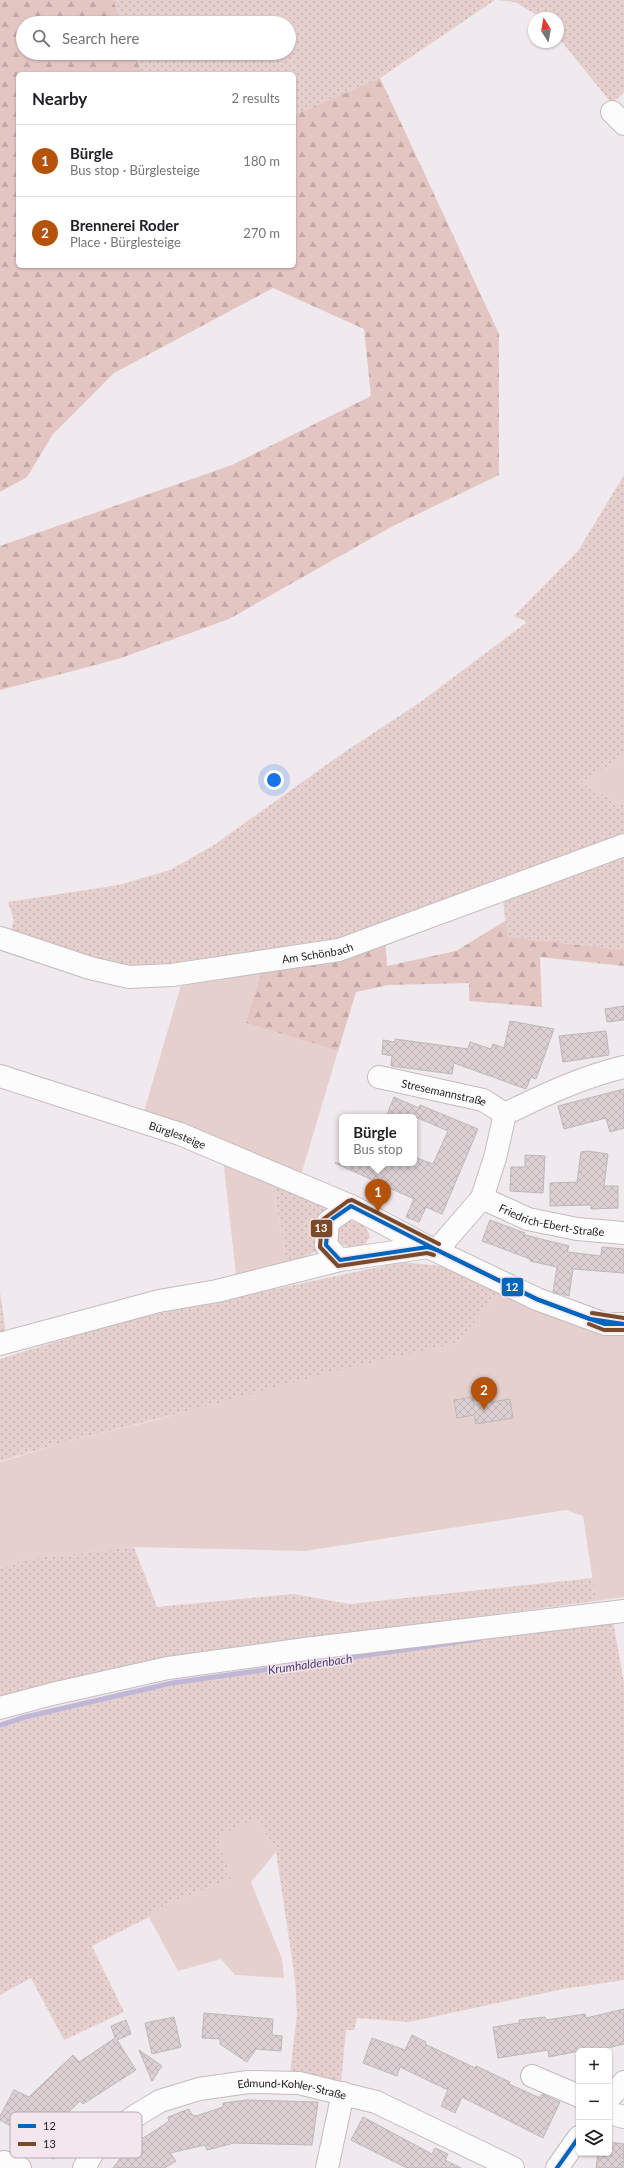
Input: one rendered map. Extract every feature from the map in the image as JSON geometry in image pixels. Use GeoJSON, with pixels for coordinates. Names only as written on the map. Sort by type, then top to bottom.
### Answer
{"type":"FeatureCollection","features":[{"type":"Feature","properties":{"kind":"street","name":"Am Schönbach"},"geometry":{"type":"LineString","coordinates":[[0,938],[90,968],[129,977],[172,975],[340,950],[624,845]]}},
{"type":"Feature","properties":{"kind":"street"},"geometry":{"type":"LineString","coordinates":[[0,1344],[159,1301],[217,1291],[340,1260],[433,1248],[482,1198],[495,1158],[505,1114],[546,1094],[585,1078],[624,1067]]}},
{"type":"Feature","properties":{"kind":"street","name":"Bürglesteige"},"geometry":{"type":"LineString","coordinates":[[0,1076],[180,1134],[351,1206],[537,1299],[605,1324],[624,1324]]}},
{"type":"Feature","properties":{"kind":"street","name":"Stresemannstraße"},"geometry":{"type":"LineString","coordinates":[[379,1077],[483,1100],[505,1114]]}},
{"type":"Feature","properties":{"kind":"street","name":"Friedrich-Ebert-Straße"},"geometry":{"type":"LineString","coordinates":[[482,1198],[528,1219],[577,1229],[624,1233]]}},
{"type":"Feature","properties":{"kind":"street"},"geometry":{"type":"LineString","coordinates":[[340,1260],[326,1245],[328,1222],[351,1206]]}},
{"type":"Feature","properties":{"kind":"street"},"geometry":{"type":"LineString","coordinates":[[0,1708],[52,1694],[168,1668],[305,1649],[624,1611]]}},
{"type":"Feature","properties":{"kind":"street"},"geometry":{"type":"LineString","coordinates":[[532,2076],[576,2095]]}},
{"type":"Feature","properties":{"kind":"street","name":"Edmund-Kohler-Straße"},"geometry":{"type":"LineString","coordinates":[[142,2112],[160,2101],[200,2089],[248,2082],[299,2083],[376,2102],[513,2168]]}},
{"type":"Feature","properties":{"kind":"street"},"geometry":{"type":"LineString","coordinates":[[612,2095],[624,2082]]}},
{"type":"Feature","properties":{"kind":"street"},"geometry":{"type":"LineString","coordinates":[[327,2168],[343,2093]]}},
{"type":"Feature","properties":{"kind":"street"},"geometry":{"type":"LineString","coordinates":[[612,2114],[624,2117]]}},
{"type":"Feature","properties":{"kind":"street"},"geometry":{"type":"LineString","coordinates":[[557,2168],[576,2141]]}},
{"type":"Feature","properties":{"kind":"street","name":"Edmund-Kohler-Straße"},"geometry":{"type":"LineString","coordinates":[[84,2168],[90,2158]]}},
{"type":"Feature","properties":{"kind":"street"},"geometry":{"type":"LineString","coordinates":[[0,2165],[4,2162],[20,2168]]}},
{"type":"Feature","properties":{"kind":"shaded area"},"geometry":{"type":"Polygon","coordinates":[[[113,0],[495,0],[380,78],[296,114],[296,72],[141,72],[137,60],[296,60],[296,16],[119,16],[113,0]]]}},
{"type":"Feature","properties":{"kind":"shaded area"},"geometry":{"type":"Polygon","coordinates":[[[498,0],[624,0],[624,92],[612,104],[564,44],[564,12],[532,12],[515,2],[498,0]]]}},
{"type":"Feature","properties":{"kind":"shaded area"},"geometry":{"type":"Polygon","coordinates":[[[624,475],[624,756],[582,783],[624,806],[624,839],[351,939],[143,970],[97,965],[10,935],[14,920],[8,902],[119,885],[170,870],[214,845],[343,753],[419,703],[527,622],[514,616],[578,551],[624,475]]]}},
{"type":"Feature","properties":{"kind":"shaded area"},"geometry":{"type":"Polygon","coordinates":[[[624,756],[624,806],[582,783],[624,756]]]}},
{"type":"Feature","properties":{"kind":"shaded area"},"geometry":{"type":"Polygon","coordinates":[[[624,857],[624,950],[507,937],[503,900],[624,857]]]}},
{"type":"Feature","properties":{"kind":"shaded area"},"geometry":{"type":"Polygon","coordinates":[[[263,967],[246,1023],[338,1051],[301,1175],[143,1115],[183,978],[263,967]]]}},
{"type":"Feature","properties":{"kind":"shaded area"},"geometry":{"type":"Polygon","coordinates":[[[223,1158],[272,1180],[287,1265],[236,1274],[223,1158]]]}},
{"type":"Feature","properties":{"kind":"shaded area"},"geometry":{"type":"Polygon","coordinates":[[[272,1180],[327,1202],[327,1209],[319,1219],[315,1228],[316,1238],[321,1249],[287,1265],[272,1180]]]}},
{"type":"Feature","properties":{"kind":"shaded area"},"geometry":{"type":"Polygon","coordinates":[[[346,1220],[364,1226],[370,1237],[364,1245],[351,1248],[339,1243],[335,1234],[337,1225],[346,1220]]]}},
{"type":"Feature","properties":{"kind":"shaded area"},"geometry":{"type":"Polygon","coordinates":[[[402,1262],[442,1266],[500,1292],[457,1343],[62,1443],[0,1461],[0,1359],[119,1322],[402,1262]]]}},
{"type":"Feature","properties":{"kind":"shaded area"},"geometry":{"type":"Polygon","coordinates":[[[0,1292],[6,1334],[0,1336],[0,1292]]]}},
{"type":"Feature","properties":{"kind":"shaded area"},"geometry":{"type":"Polygon","coordinates":[[[500,1292],[624,1334],[624,1597],[596,1601],[583,1516],[566,1510],[305,1551],[134,1547],[26,1559],[0,1568],[0,1462],[62,1443],[156,1420],[330,1372],[457,1343],[500,1292]]]}},
{"type":"Feature","properties":{"kind":"shaded area"},"geometry":{"type":"Polygon","coordinates":[[[134,1547],[157,1607],[294,1594],[349,1604],[593,1578],[596,1601],[427,1623],[309,1642],[0,1702],[0,1568],[26,1559],[134,1547]]]}},
{"type":"Feature","properties":{"kind":"shaded area"},"geometry":{"type":"Polygon","coordinates":[[[613,1621],[624,1683],[624,1980],[563,1989],[409,2022],[357,2018],[354,2030],[346,2030],[341,2083],[290,2074],[297,2013],[295,1979],[276,1852],[256,1818],[231,1879],[163,1906],[149,1917],[92,1946],[124,2012],[64,2040],[31,1978],[0,1995],[0,1725],[65,1706],[199,1680],[352,1656],[613,1621]]]}},
{"type":"Feature","properties":{"kind":"shaded area"},"geometry":{"type":"Polygon","coordinates":[[[256,1818],[276,1852],[251,1882],[282,1959],[284,1978],[235,1975],[221,1959],[178,1971],[149,1917],[163,1906],[231,1879],[217,1837],[256,1818]]]}},
{"type":"Feature","properties":{"kind":"green space"},"geometry":{"type":"Polygon","coordinates":[[[0,0],[113,0],[119,16],[16,16],[16,60],[137,60],[141,72],[16,72],[16,268],[296,268],[296,114],[380,78],[499,334],[499,475],[393,526],[229,619],[118,659],[0,690],[0,546],[232,465],[371,396],[364,329],[273,288],[114,373],[53,434],[27,477],[0,492],[0,0]]]}},
{"type":"Feature","properties":{"kind":"green space"},"geometry":{"type":"Polygon","coordinates":[[[505,921],[508,937],[624,950],[624,966],[540,957],[542,1007],[469,1001],[469,983],[388,985],[356,992],[338,1051],[245,1023],[263,967],[385,938],[387,966],[456,951],[505,921]]]}},
{"type":"Feature","properties":{"kind":"building"},"geometry":{"type":"Polygon","coordinates":[[[624,1006],[624,1020],[607,1022],[605,1009],[624,1006]]]}},
{"type":"Feature","properties":{"kind":"building"},"geometry":{"type":"Polygon","coordinates":[[[510,1021],[554,1029],[536,1079],[531,1077],[526,1089],[454,1063],[452,1074],[391,1066],[392,1056],[382,1054],[383,1040],[395,1042],[395,1039],[468,1049],[470,1042],[491,1049],[493,1044],[504,1048],[510,1021]]]}},
{"type":"Feature","properties":{"kind":"building"},"geometry":{"type":"Polygon","coordinates":[[[606,1031],[609,1055],[563,1062],[559,1036],[606,1031]]]}},
{"type":"Feature","properties":{"kind":"building"},"geometry":{"type":"Polygon","coordinates":[[[624,1089],[624,1128],[610,1132],[606,1118],[564,1129],[558,1106],[624,1089]]]}},
{"type":"Feature","properties":{"kind":"building"},"geometry":{"type":"Polygon","coordinates":[[[394,1097],[419,1108],[420,1105],[478,1129],[442,1214],[426,1207],[419,1222],[406,1217],[414,1199],[342,1166],[417,1166],[417,1158],[433,1164],[448,1131],[417,1117],[417,1114],[387,1114],[394,1097]]]}},
{"type":"Feature","properties":{"kind":"building"},"geometry":{"type":"Polygon","coordinates":[[[587,1151],[608,1154],[604,1186],[618,1186],[618,1208],[591,1209],[591,1205],[550,1206],[550,1183],[577,1182],[581,1152],[587,1151]]]}},
{"type":"Feature","properties":{"kind":"building"},"geometry":{"type":"Polygon","coordinates":[[[525,1155],[545,1156],[543,1193],[510,1191],[511,1167],[525,1167],[525,1155]]]}},
{"type":"Feature","properties":{"kind":"building"},"geometry":{"type":"Polygon","coordinates":[[[490,1220],[525,1233],[525,1235],[569,1246],[567,1252],[601,1256],[602,1247],[624,1249],[624,1273],[573,1269],[569,1296],[553,1292],[557,1267],[530,1261],[530,1259],[482,1241],[490,1220]]]}},
{"type":"Feature","properties":{"kind":"building"},"geometry":{"type":"Polygon","coordinates":[[[473,1397],[474,1405],[510,1399],[513,1418],[476,1424],[474,1415],[457,1418],[454,1400],[473,1397]]]}},
{"type":"Feature","properties":{"kind":"building"},"geometry":{"type":"Polygon","coordinates":[[[624,2009],[624,2044],[607,2048],[576,2048],[576,2052],[549,2057],[548,2050],[498,2058],[493,2027],[519,2023],[519,2020],[545,2017],[546,2020],[585,2014],[586,2018],[624,2009]]]}},
{"type":"Feature","properties":{"kind":"building"},"geometry":{"type":"Polygon","coordinates":[[[204,2013],[273,2019],[272,2035],[282,2036],[281,2051],[256,2049],[247,2062],[220,2044],[220,2039],[202,2038],[204,2013]]]}},
{"type":"Feature","properties":{"kind":"building"},"geometry":{"type":"Polygon","coordinates":[[[174,2017],[181,2047],[152,2054],[145,2023],[174,2017]]]}},
{"type":"Feature","properties":{"kind":"building"},"geometry":{"type":"Polygon","coordinates":[[[126,2020],[131,2034],[117,2040],[136,2070],[83,2104],[80,2101],[69,2112],[10,2112],[10,2126],[0,2120],[0,2116],[14,2090],[29,2097],[73,2055],[79,2062],[115,2038],[111,2026],[126,2020]]]}},
{"type":"Feature","properties":{"kind":"building"},"geometry":{"type":"Polygon","coordinates":[[[412,2035],[426,2042],[425,2044],[475,2068],[476,2066],[510,2082],[509,2084],[540,2098],[542,2094],[560,2102],[543,2138],[462,2097],[455,2113],[441,2106],[448,2090],[400,2067],[397,2076],[363,2063],[372,2038],[405,2050],[412,2035]]]}},
{"type":"Feature","properties":{"kind":"building"},"geometry":{"type":"Polygon","coordinates":[[[139,2050],[162,2066],[152,2081],[139,2050]]]}},
{"type":"Feature","properties":{"kind":"building"},"geometry":{"type":"Polygon","coordinates":[[[247,2100],[318,2102],[312,2145],[234,2143],[207,2150],[205,2145],[170,2153],[176,2161],[165,2168],[113,2168],[121,2158],[142,2158],[142,2137],[143,2138],[169,2121],[168,2117],[189,2109],[192,2115],[196,2116],[223,2107],[223,2103],[247,2100]]]}},
{"type":"Feature","properties":{"kind":"building"},"geometry":{"type":"Polygon","coordinates":[[[363,2117],[432,2154],[435,2148],[448,2154],[445,2160],[461,2168],[407,2168],[351,2140],[363,2117]]]}},
{"type":"Feature","properties":{"kind":"building"},"geometry":{"type":"Polygon","coordinates":[[[612,2142],[624,2144],[623,2168],[596,2168],[598,2156],[612,2156],[612,2142]]]}},
{"type":"Feature","properties":{"kind":"waterway","name":"Krumhaldenbach"},"geometry":{"type":"LineString","coordinates":[[0,1725],[25,1717],[172,1683],[479,1639]]}},
{"type":"Feature","properties":{"kind":"transit line","name":"13"},"geometry":{"type":"LineString","coordinates":[[434,1255],[427,1253],[338,1266],[320,1247],[322,1220],[348,1201],[352,1200],[439,1244]]}},
{"type":"Feature","properties":{"kind":"transit line","name":"12"},"geometry":{"type":"LineString","coordinates":[[351,1206],[437,1250],[428,1247],[340,1260],[326,1245],[328,1222],[351,1206]]}},
{"type":"Feature","properties":{"kind":"transit line","name":"12"},"geometry":{"type":"LineString","coordinates":[[437,1250],[537,1299],[590,1319]]}},
{"type":"Feature","properties":{"kind":"transit line","name":"12"},"geometry":{"type":"LineString","coordinates":[[437,1250],[536,1299],[590,1319]]}},
{"type":"Feature","properties":{"kind":"transit line","name":"13"},"geometry":{"type":"LineString","coordinates":[[592,1313],[624,1318]]}},
{"type":"Feature","properties":{"kind":"transit line","name":"12"},"geometry":{"type":"LineString","coordinates":[[590,1319],[624,1324],[605,1324],[590,1319]]}},
{"type":"Feature","properties":{"kind":"transit line","name":"13"},"geometry":{"type":"LineString","coordinates":[[589,1324],[604,1330],[624,1330]]}},
{"type":"Feature","properties":{"kind":"transit line","name":"12"},"geometry":{"type":"LineString","coordinates":[[557,2168],[576,2141]]}},
{"type":"Feature","properties":{"kind":"place","name":"Bürgle"},"geometry":{"type":"Point","coordinates":[378,1212]}},
{"type":"Feature","properties":{"kind":"place","name":"Brennerei Roder"},"geometry":{"type":"Point","coordinates":[484,1410]}}]}
